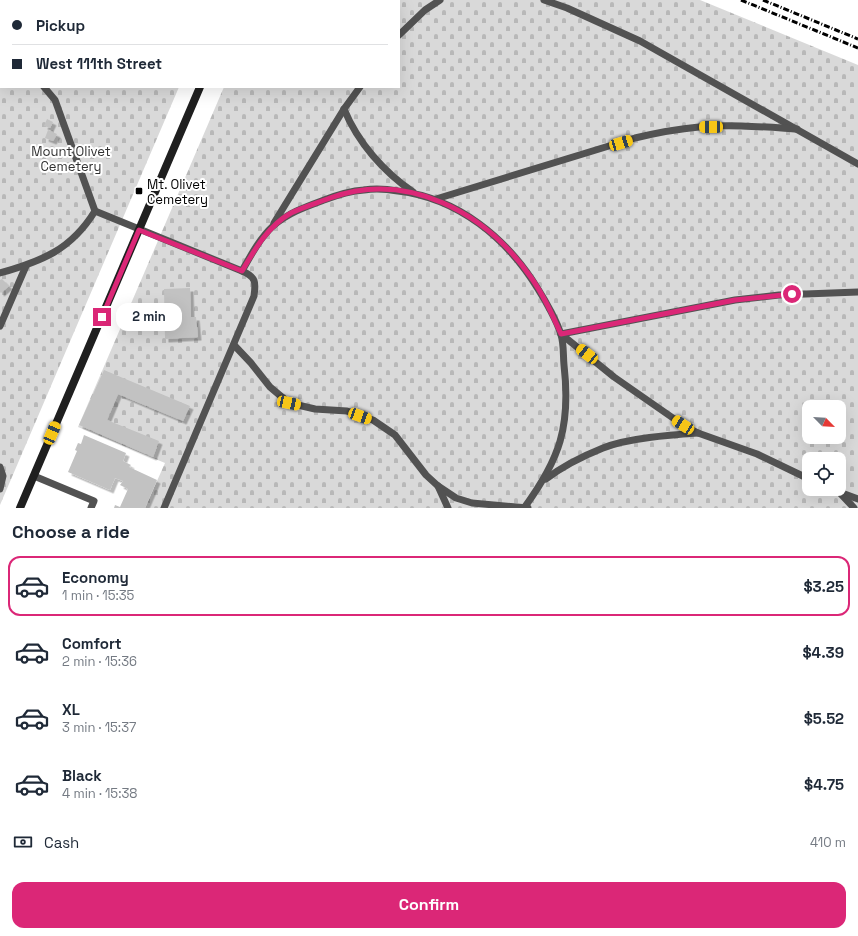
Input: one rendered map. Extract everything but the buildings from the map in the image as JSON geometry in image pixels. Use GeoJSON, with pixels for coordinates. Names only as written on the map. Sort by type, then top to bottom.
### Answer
{"type":"FeatureCollection","features":[{"type":"Feature","properties":{"kind":"main road"},"geometry":{"type":"LineString","coordinates":[[20,508],[200,88]]}},
{"type":"Feature","properties":{"kind":"lane"},"geometry":{"type":"LineString","coordinates":[[400,34],[425,10],[440,0]]}},
{"type":"Feature","properties":{"kind":"lane"},"geometry":{"type":"LineString","coordinates":[[544,0],[579,13],[640,41],[858,164]]}},
{"type":"Feature","properties":{"kind":"lane"},"geometry":{"type":"LineString","coordinates":[[45,88],[55,100]]}},
{"type":"Feature","properties":{"kind":"lane"},"geometry":{"type":"LineString","coordinates":[[52,88],[55,100],[95,211],[242,271],[252,277],[255,283],[254,296],[164,508]]}},
{"type":"Feature","properties":{"kind":"lane"},"geometry":{"type":"LineString","coordinates":[[242,271],[258,243],[272,227],[344,109],[359,88]]}},
{"type":"Feature","properties":{"kind":"lane"},"geometry":{"type":"LineString","coordinates":[[344,109],[349,122],[385,170],[415,193]]}},
{"type":"Feature","properties":{"kind":"lane"},"geometry":{"type":"LineString","coordinates":[[436,199],[635,138],[667,131],[700,127],[764,127],[797,130]]}},
{"type":"Feature","properties":{"kind":"lane"},"geometry":{"type":"LineString","coordinates":[[272,227],[290,214],[340,194],[366,189],[388,189],[415,193],[436,199],[469,216],[500,240],[530,276],[543,297],[561,334],[566,377],[565,423],[561,442],[552,466],[524,508]]}},
{"type":"Feature","properties":{"kind":"lane"},"geometry":{"type":"LineString","coordinates":[[0,273],[26,266],[68,243],[86,226],[95,211]]}},
{"type":"Feature","properties":{"kind":"lane"},"geometry":{"type":"LineString","coordinates":[[0,326],[26,266]]}},
{"type":"Feature","properties":{"kind":"lane"},"geometry":{"type":"LineString","coordinates":[[561,334],[735,300],[779,295],[858,292]]}},
{"type":"Feature","properties":{"kind":"lane"},"geometry":{"type":"LineString","coordinates":[[561,334],[614,377],[663,412],[698,433],[757,454],[802,476]]}},
{"type":"Feature","properties":{"kind":"lane"},"geometry":{"type":"LineString","coordinates":[[234,345],[270,387],[289,403],[315,408],[347,411],[373,420],[395,435],[426,475],[438,486],[456,498],[472,503],[528,508]]}},
{"type":"Feature","properties":{"kind":"lane"},"geometry":{"type":"LineString","coordinates":[[542,482],[560,468],[603,447],[624,442],[678,434],[698,433]]}},
{"type":"Feature","properties":{"kind":"lane"},"geometry":{"type":"LineString","coordinates":[[0,467],[3,476],[0,489]]}},
{"type":"Feature","properties":{"kind":"lane"},"geometry":{"type":"LineString","coordinates":[[34,476],[94,501],[91,508]]}},
{"type":"Feature","properties":{"kind":"lane"},"geometry":{"type":"LineString","coordinates":[[438,486],[448,508]]}},
{"type":"Feature","properties":{"kind":"lane"},"geometry":{"type":"LineString","coordinates":[[846,495],[858,499]]}},
{"type":"Feature","properties":{"kind":"lane"},"geometry":{"type":"LineString","coordinates":[[843,496],[854,508]]}},
{"type":"Feature","properties":{"kind":"green space"},"geometry":{"type":"Polygon","coordinates":[[[400,0],[700,0],[858,65],[858,508],[145,508],[165,463],[78,427],[224,88],[400,88],[400,0]]]}},
{"type":"Feature","properties":{"kind":"green space","name":"Mount Olivet Cemetery"},"geometry":{"type":"Polygon","coordinates":[[[0,88],[179,88],[0,505],[0,88]]]}},
{"type":"Feature","properties":{"kind":"railway"},"geometry":{"type":"LineString","coordinates":[[741,0],[858,48]]}},
{"type":"Feature","properties":{"kind":"railway"},"geometry":{"type":"LineString","coordinates":[[763,0],[858,39]]}},
{"type":"Feature","properties":{"kind":"place","name":"Mt. Olivet Cemetery"},"geometry":{"type":"Point","coordinates":[139,191]}},
{"type":"Feature","properties":{"kind":"route"},"geometry":{"type":"LineString","coordinates":[[102,317],[139,230],[242,271],[258,243],[272,227],[290,214],[314,203],[340,194],[366,189],[388,189],[415,193],[436,199],[462,212],[472,219],[500,240],[530,276],[543,297],[561,334],[735,300],[792,294]]}}]}
